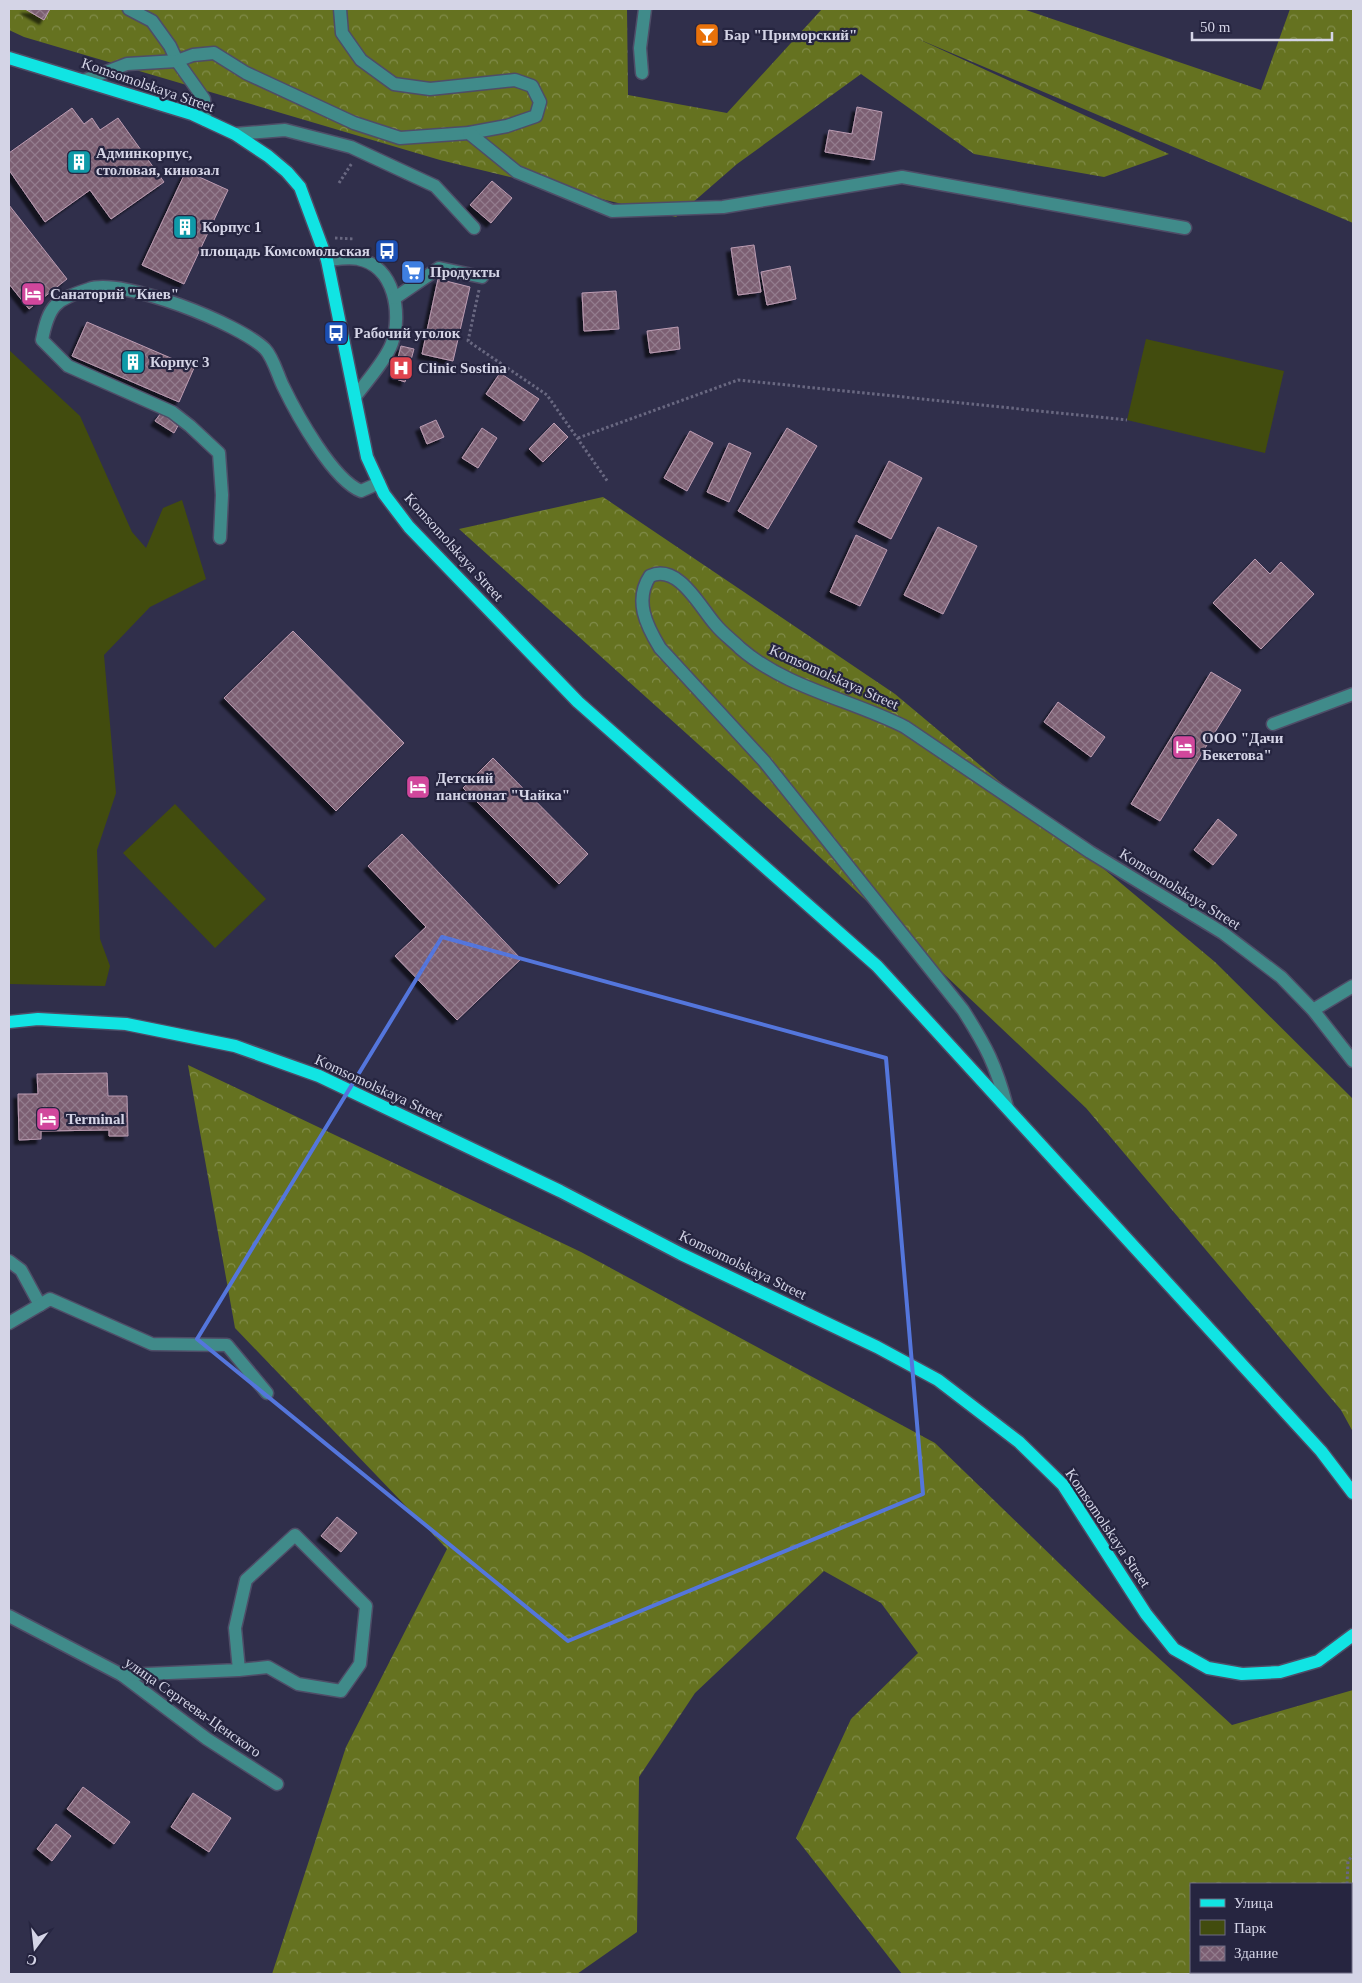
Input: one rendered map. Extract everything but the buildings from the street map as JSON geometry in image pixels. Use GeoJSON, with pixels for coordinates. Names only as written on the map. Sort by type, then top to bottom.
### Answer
{"type":"FeatureCollection","features":[{"type":"Feature","properties":{"kind":"main road","name":"Komsomolskaya Street"},"geometry":{"type":"LineString","coordinates":[[9,58],[85,80],[205,120],[235,134],[268,156],[300,187],[327,260],[367,457],[384,494],[409,527],[578,702],[877,966],[1321,1451],[1353,1493]]}},
{"type":"Feature","properties":{"kind":"main road","name":"Komsomolskaya Street"},"geometry":{"type":"LineString","coordinates":[[9,1022],[38,1019],[126,1024],[235,1046],[318,1076],[560,1191],[681,1254],[877,1347],[921,1370],[938,1380],[1019,1442],[1063,1486],[1152,1621],[1174,1649],[1208,1668],[1242,1674],[1280,1672],[1318,1661],[1353,1635]]}},
{"type":"Feature","properties":{"kind":"street"},"geometry":{"type":"LineString","coordinates":[[129,9],[152,21],[170,46],[176,61],[204,99],[205,120]]}},
{"type":"Feature","properties":{"kind":"street"},"geometry":{"type":"LineString","coordinates":[[85,80],[127,64],[176,61],[193,55],[214,53],[246,73],[354,123],[400,138],[469,133],[507,126],[536,116],[540,102],[532,86],[515,80],[430,89],[394,84],[361,60],[342,33],[340,9]]}},
{"type":"Feature","properties":{"kind":"street"},"geometry":{"type":"LineString","coordinates":[[642,73],[640,48],[645,9]]}},
{"type":"Feature","properties":{"kind":"street"},"geometry":{"type":"LineString","coordinates":[[235,134],[285,130],[352,147],[435,186],[474,228]]}},
{"type":"Feature","properties":{"kind":"street"},"geometry":{"type":"LineString","coordinates":[[469,133],[517,172],[612,211],[723,207],[902,177],[1186,228]]}},
{"type":"Feature","properties":{"kind":"street"},"geometry":{"type":"LineString","coordinates":[[327,260],[359,259],[375,267],[387,280],[394,298],[397,322],[392,344],[355,397]]}},
{"type":"Feature","properties":{"kind":"street"},"geometry":{"type":"LineString","coordinates":[[394,298],[439,268],[482,277]]}},
{"type":"Feature","properties":{"kind":"street"},"geometry":{"type":"LineString","coordinates":[[220,538],[222,495],[219,453],[172,412],[68,366],[57,357],[42,340],[46,320],[61,299],[99,285],[147,292],[226,324],[265,349],[291,403],[323,455],[352,488],[361,492],[379,483]]}},
{"type":"Feature","properties":{"kind":"street","name":"Komsomolskaya Street"},"geometry":{"type":"LineString","coordinates":[[1007,1107],[998,1073],[987,1047],[963,1010],[764,761],[660,648],[649,630],[642,609],[642,594],[650,576],[664,573],[680,581],[717,627],[750,656],[801,683],[874,711],[906,727],[1090,852],[1223,933],[1281,977],[1313,1010],[1350,1057]]}},
{"type":"Feature","properties":{"kind":"street"},"geometry":{"type":"LineString","coordinates":[[1273,724],[1353,694]]}},
{"type":"Feature","properties":{"kind":"street"},"geometry":{"type":"LineString","coordinates":[[1313,1010],[1353,986]]}},
{"type":"Feature","properties":{"kind":"street"},"geometry":{"type":"LineString","coordinates":[[9,1261],[21,1270],[40,1305]]}},
{"type":"Feature","properties":{"kind":"street"},"geometry":{"type":"LineString","coordinates":[[9,1323],[50,1299],[152,1344],[227,1345],[267,1393]]}},
{"type":"Feature","properties":{"kind":"street"},"geometry":{"type":"LineString","coordinates":[[122,1675],[239,1670],[268,1667],[298,1684],[341,1691],[360,1664],[366,1606],[295,1535],[246,1580],[235,1628],[239,1670]]}},
{"type":"Feature","properties":{"kind":"street","name":"улица Сергеева-Ценского"},"geometry":{"type":"LineString","coordinates":[[9,1616],[122,1675],[207,1739],[277,1784]]}},
{"type":"Feature","properties":{"kind":"path"},"geometry":{"type":"LineString","coordinates":[[482,277],[468,341],[547,395],[608,482]]}},
{"type":"Feature","properties":{"kind":"path"},"geometry":{"type":"LineString","coordinates":[[578,438],[738,380],[1127,420]]}},
{"type":"Feature","properties":{"kind":"path"},"geometry":{"type":"LineString","coordinates":[[1347,1883],[1348,1861],[1353,1855]]}},
{"type":"Feature","properties":{"kind":"highlighted area"},"geometry":{"type":"Polygon","coordinates":[[[442,937],[886,1058],[923,1494],[568,1641],[197,1339],[442,937]]]}},
{"type":"Feature","properties":{"kind":"green space"},"geometry":{"type":"Polygon","coordinates":[[[9,9],[627,9],[628,95],[727,113],[822,9],[1023,9],[1261,90],[1290,9],[1353,9],[1353,223],[916,38],[1169,154],[1104,177],[974,154],[861,74],[737,164],[676,217],[440,160],[24,37],[9,30],[9,9]]]}},
{"type":"Feature","properties":{"kind":"green space"},"geometry":{"type":"Polygon","coordinates":[[[1146,339],[1284,371],[1265,453],[1127,420],[1146,339]]]}},
{"type":"Feature","properties":{"kind":"green space"},"geometry":{"type":"Polygon","coordinates":[[[9,350],[80,416],[132,532],[146,548],[163,508],[182,500],[206,579],[150,607],[104,655],[116,793],[97,850],[100,939],[110,966],[105,986],[9,984],[9,350]]]}},
{"type":"Feature","properties":{"kind":"green space"},"geometry":{"type":"Polygon","coordinates":[[[603,497],[895,694],[1215,962],[1353,1099],[1353,1432],[1341,1410],[1086,1108],[737,779],[459,529],[603,497]]]}},
{"type":"Feature","properties":{"kind":"green space"},"geometry":{"type":"Polygon","coordinates":[[[175,804],[266,899],[215,948],[123,853],[175,804]]]}},
{"type":"Feature","properties":{"kind":"green space"},"geometry":{"type":"Polygon","coordinates":[[[188,1065],[581,1252],[935,1443],[1129,1631],[1232,1725],[1353,1690],[1353,1974],[902,1974],[796,1838],[851,1719],[918,1653],[881,1603],[824,1571],[695,1693],[639,1777],[637,1932],[577,1974],[272,1974],[346,1747],[447,1549],[235,1328],[188,1065]]]}},
{"type":"Feature","properties":{"kind":"place","name":"Бар \"Приморский\""},"geometry":{"type":"Point","coordinates":[707,35]}},
{"type":"Feature","properties":{"kind":"place","name":"Админкорпус, столовая, кинозал"},"geometry":{"type":"Point","coordinates":[79,162]}},
{"type":"Feature","properties":{"kind":"place","name":"Корпус 1"},"geometry":{"type":"Point","coordinates":[185,227]}},
{"type":"Feature","properties":{"kind":"place","name":"площадь Комсомольская"},"geometry":{"type":"Point","coordinates":[387,251]}},
{"type":"Feature","properties":{"kind":"place","name":"Продукты"},"geometry":{"type":"Point","coordinates":[413,272]}},
{"type":"Feature","properties":{"kind":"place","name":"Санаторий \"Киев\""},"geometry":{"type":"Point","coordinates":[33,294]}},
{"type":"Feature","properties":{"kind":"place","name":"Рабочий уголок"},"geometry":{"type":"Point","coordinates":[336,333]}},
{"type":"Feature","properties":{"kind":"place","name":"Корпус 3"},"geometry":{"type":"Point","coordinates":[133,362]}},
{"type":"Feature","properties":{"kind":"place","name":"Clinic Sostina"},"geometry":{"type":"Point","coordinates":[401,368]}},
{"type":"Feature","properties":{"kind":"place","name":"ООО \"Дачи Бекетова\""},"geometry":{"type":"Point","coordinates":[1184,747]}},
{"type":"Feature","properties":{"kind":"place","name":"Детский пансионат \"Чайка\""},"geometry":{"type":"Point","coordinates":[418,787]}},
{"type":"Feature","properties":{"kind":"place","name":"Terminal"},"geometry":{"type":"Point","coordinates":[48,1119]}}]}
